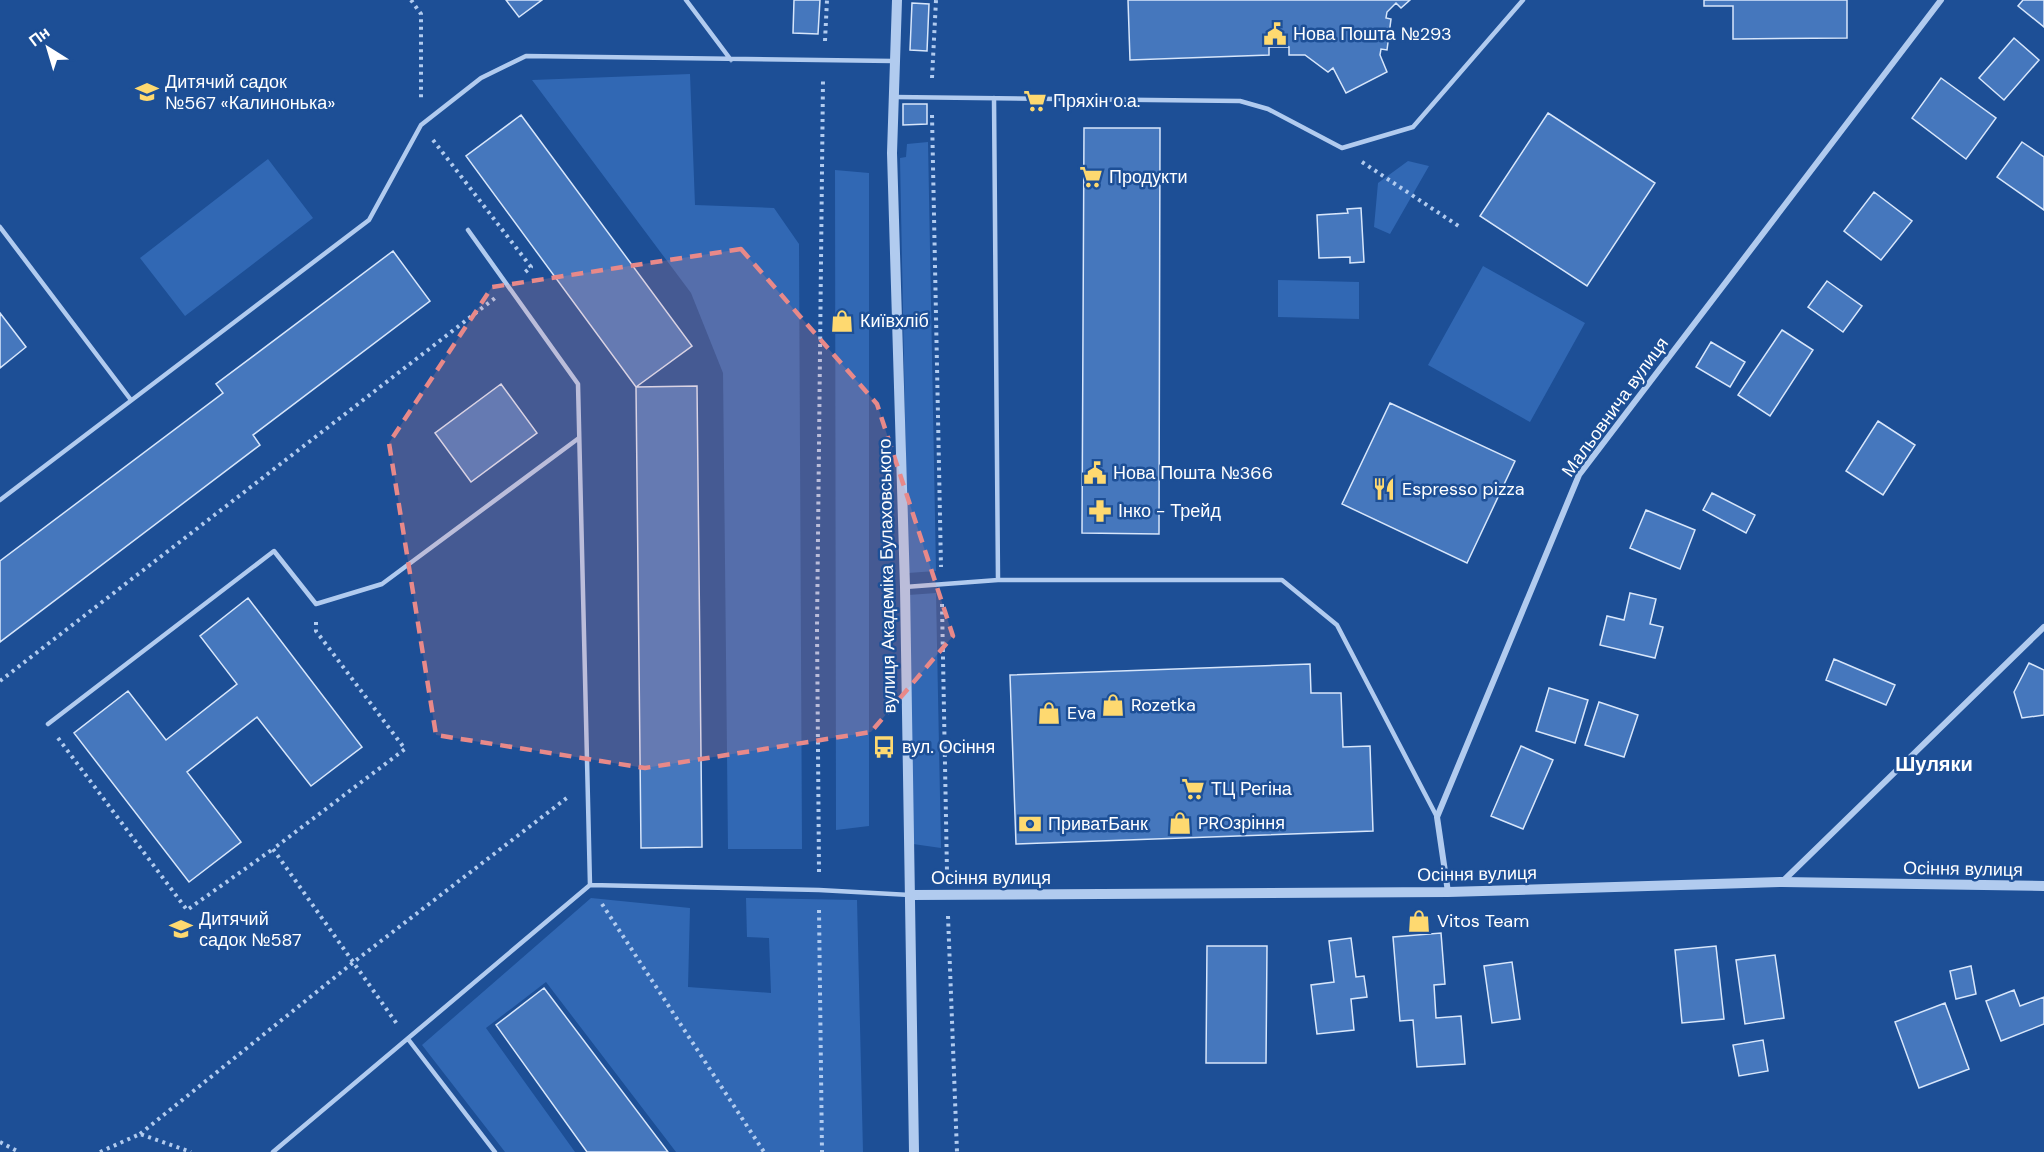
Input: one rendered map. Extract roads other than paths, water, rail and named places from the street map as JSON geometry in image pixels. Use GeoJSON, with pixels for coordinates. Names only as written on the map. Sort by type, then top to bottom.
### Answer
{"type":"FeatureCollection","features":[{"type":"Feature","properties":{"kind":"street","name":"вулиця Академіка Булаховського"},"geometry":{"type":"LineString","coordinates":[[897,0],[892,153],[905,587],[914,1152]]}},
{"type":"Feature","properties":{"kind":"street","name":"Мальовнича вулиця"},"geometry":{"type":"LineString","coordinates":[[1437,817],[1579,475],[1941,0]]}},
{"type":"Feature","properties":{"kind":"street"},"geometry":{"type":"LineString","coordinates":[[1782,882],[2044,627]]}},
{"type":"Feature","properties":{"kind":"street"},"geometry":{"type":"LineString","coordinates":[[1437,817],[1448,892]]}},
{"type":"Feature","properties":{"kind":"street","name":"Осіння вулиця"},"geometry":{"type":"LineString","coordinates":[[910,895],[1448,892],[1782,882],[2044,886]]}},
{"type":"Feature","properties":{"kind":"lane"},"geometry":{"type":"LineString","coordinates":[[686,0],[731,60]]}},
{"type":"Feature","properties":{"kind":"lane"},"geometry":{"type":"LineString","coordinates":[[894,97],[1240,101],[1268,109],[1342,148],[1413,127],[1523,0]]}},
{"type":"Feature","properties":{"kind":"lane"},"geometry":{"type":"LineString","coordinates":[[0,500],[369,220],[422,125],[482,78],[526,56],[894,61]]}},
{"type":"Feature","properties":{"kind":"lane"},"geometry":{"type":"LineString","coordinates":[[994,98],[998,580]]}},
{"type":"Feature","properties":{"kind":"lane"},"geometry":{"type":"LineString","coordinates":[[0,226],[131,400]]}},
{"type":"Feature","properties":{"kind":"lane"},"geometry":{"type":"LineString","coordinates":[[468,230],[578,384],[590,885]]}},
{"type":"Feature","properties":{"kind":"lane"},"geometry":{"type":"LineString","coordinates":[[48,724],[274,551],[316,604],[382,584],[579,438]]}},
{"type":"Feature","properties":{"kind":"lane"},"geometry":{"type":"LineString","coordinates":[[905,587],[998,580],[1282,580],[1337,625],[1437,817]]}},
{"type":"Feature","properties":{"kind":"lane"},"geometry":{"type":"LineString","coordinates":[[273,1152],[590,885],[819,890],[910,895]]}},
{"type":"Feature","properties":{"kind":"lane"},"geometry":{"type":"LineString","coordinates":[[408,1039],[495,1152]]}},
{"type":"Feature","properties":{"kind":"place","name":"Нова Пошта №293"},"geometry":{"type":"Point","coordinates":[1275,34]}},
{"type":"Feature","properties":{"kind":"place","name":"Дитячий садок №567 «Калинонька»"},"geometry":{"type":"Point","coordinates":[147,92]}},
{"type":"Feature","properties":{"kind":"place","name":"Пряхін о.а."},"geometry":{"type":"Point","coordinates":[1035,101]}},
{"type":"Feature","properties":{"kind":"place","name":"Продукти"},"geometry":{"type":"Point","coordinates":[1091,177]}},
{"type":"Feature","properties":{"kind":"place","name":"Київхліб"},"geometry":{"type":"Point","coordinates":[842,321]}},
{"type":"Feature","properties":{"kind":"place","name":"Нова Пошта №366"},"geometry":{"type":"Point","coordinates":[1095,473]}},
{"type":"Feature","properties":{"kind":"place","name":"Espresso pizza"},"geometry":{"type":"Point","coordinates":[1384,489]}},
{"type":"Feature","properties":{"kind":"place","name":"Інко - Трейд"},"geometry":{"type":"Point","coordinates":[1100,511]}},
{"type":"Feature","properties":{"kind":"place","name":"Rozetka"},"geometry":{"type":"Point","coordinates":[1113,705]}},
{"type":"Feature","properties":{"kind":"place","name":"Eva"},"geometry":{"type":"Point","coordinates":[1049,713]}},
{"type":"Feature","properties":{"kind":"place","name":"вул. Осіння"},"geometry":{"type":"Point","coordinates":[884,747]}},
{"type":"Feature","properties":{"kind":"place","name":"ТЦ Регіна"},"geometry":{"type":"Point","coordinates":[1193,789]}},
{"type":"Feature","properties":{"kind":"place","name":"PROзріння"},"geometry":{"type":"Point","coordinates":[1180,823]}},
{"type":"Feature","properties":{"kind":"place","name":"ПриватБанк"},"geometry":{"type":"Point","coordinates":[1030,824]}},
{"type":"Feature","properties":{"kind":"place","name":"Vitos Team"},"geometry":{"type":"Point","coordinates":[1419,921]}},
{"type":"Feature","properties":{"kind":"place","name":"Дитячий садок №587"},"geometry":{"type":"Point","coordinates":[181,929]}},
{"type":"Feature","properties":{"kind":"district","name":"Шуляки"},"geometry":{"type":"Point","coordinates":[1934,764]}}]}
